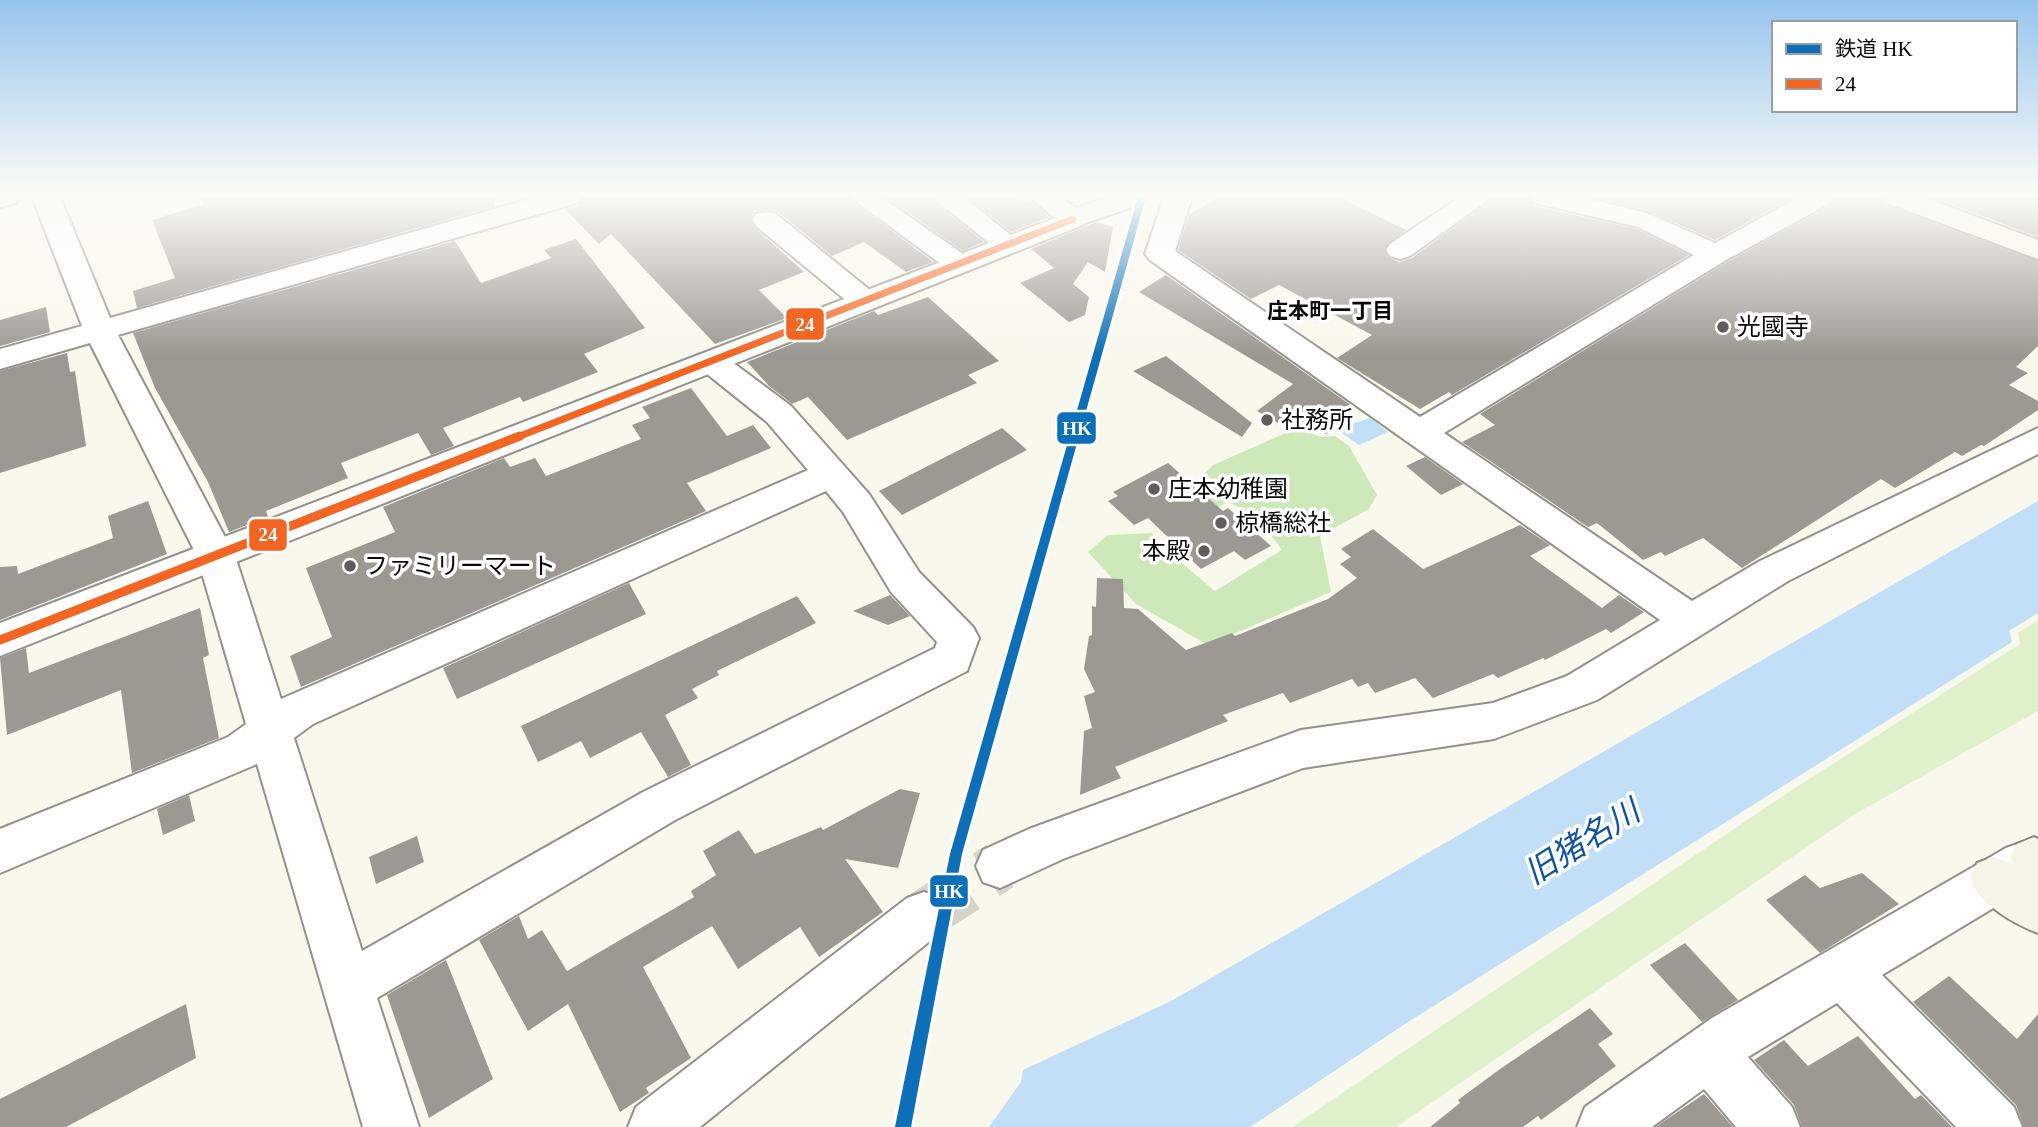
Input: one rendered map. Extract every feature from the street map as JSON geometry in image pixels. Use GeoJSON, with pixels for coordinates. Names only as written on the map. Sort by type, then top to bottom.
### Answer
{"type":"FeatureCollection","features":[{"type":"Feature","properties":{"kind":"main road"},"geometry":{"type":"LineString","coordinates":[[2026,864],[2038,910]]}},
{"type":"Feature","properties":{"kind":"street"},"geometry":{"type":"LineString","coordinates":[[67,250],[99,330],[216,556],[391,1127]]}},
{"type":"Feature","properties":{"kind":"street"},"geometry":{"type":"LineString","coordinates":[[0,359],[382,250]]}},
{"type":"Feature","properties":{"kind":"street"},"geometry":{"type":"LineString","coordinates":[[802,250],[865,301]]}},
{"type":"Feature","properties":{"kind":"street"},"geometry":{"type":"LineString","coordinates":[[938,250],[959,264]]}},
{"type":"Feature","properties":{"kind":"street"},"geometry":{"type":"LineString","coordinates":[[0,640],[713,363],[994,250]]}},
{"type":"Feature","properties":{"kind":"street"},"geometry":{"type":"LineString","coordinates":[[1161,250],[1160,254],[1691,621]]}},
{"type":"Feature","properties":{"kind":"street"},"geometry":{"type":"LineString","coordinates":[[1707,250],[1716,254]]}},
{"type":"Feature","properties":{"kind":"street"},"geometry":{"type":"LineString","coordinates":[[1421,432],[1724,250]]}},
{"type":"Feature","properties":{"kind":"street"},"geometry":{"type":"LineString","coordinates":[[348,987],[659,806],[952,659],[959,638],[905,582],[856,503],[779,414],[713,363]]}},
{"type":"Feature","properties":{"kind":"street"},"geometry":{"type":"LineString","coordinates":[[1000,866],[1046,844],[1301,749],[1494,721],[1583,688],[1774,571],[2038,440]]}},
{"type":"Feature","properties":{"kind":"street"},"geometry":{"type":"LineString","coordinates":[[0,851],[244,750],[298,711],[832,474]]}},
{"type":"Feature","properties":{"kind":"street"},"geometry":{"type":"LineString","coordinates":[[1605,1127],[1708,1053],[2026,864]]}},
{"type":"Feature","properties":{"kind":"street"},"geometry":{"type":"LineString","coordinates":[[656,1127],[924,915]]}},
{"type":"Feature","properties":{"kind":"street"},"geometry":{"type":"LineString","coordinates":[[1842,971],[1994,1127]]}},
{"type":"Feature","properties":{"kind":"street"},"geometry":{"type":"LineString","coordinates":[[1708,1053],[1772,1127]]}},
{"type":"Feature","properties":{"kind":"green space"},"geometry":{"type":"Polygon","coordinates":[[[1297,428],[1321,437],[1335,436],[1349,446],[1377,495],[1369,509],[1320,536],[1331,592],[1208,645],[1136,604],[1088,552],[1108,535],[1153,533],[1153,555],[1177,559],[1215,591],[1282,550],[1258,518],[1229,502],[1187,520],[1173,510],[1208,490],[1201,477],[1213,465],[1297,428]]]}},
{"type":"Feature","properties":{"kind":"green space"},"geometry":{"type":"Polygon","coordinates":[[[2038,620],[2038,711],[1857,813],[1396,1127],[1292,1127],[1792,790],[2020,644],[2018,633],[2038,620]]]}},
{"type":"Feature","properties":{"kind":"water"},"geometry":{"type":"Polygon","coordinates":[[[1370,418],[1388,432],[1359,445],[1343,434],[1345,426],[1370,418]]]}},
{"type":"Feature","properties":{"kind":"water","name":"旧猪名川"},"geometry":{"type":"Polygon","coordinates":[[[2038,501],[2038,613],[2009,631],[2012,642],[1405,1024],[1250,1127],[989,1127],[1021,1082],[1023,1070],[1171,1001],[2038,501]]]}},
{"type":"Feature","properties":{"kind":"building"},"geometry":{"type":"Polygon","coordinates":[[[164,250],[342,250],[137,308],[133,291],[175,278],[164,250]]]}},
{"type":"Feature","properties":{"kind":"building"},"geometry":{"type":"Polygon","coordinates":[[[425,250],[460,250],[481,283],[551,258],[544,250],[584,250],[645,328],[584,354],[598,372],[523,402],[520,397],[443,428],[454,446],[431,455],[418,433],[341,463],[348,478],[266,511],[268,517],[229,532],[208,482],[155,388],[133,333],[425,250]]]}},
{"type":"Feature","properties":{"kind":"building"},"geometry":{"type":"Polygon","coordinates":[[[626,250],[779,250],[804,272],[759,290],[787,318],[715,344],[626,250]]]}},
{"type":"Feature","properties":{"kind":"building"},"geometry":{"type":"Polygon","coordinates":[[[824,250],[847,250],[832,256],[824,250]]]}},
{"type":"Feature","properties":{"kind":"building"},"geometry":{"type":"Polygon","coordinates":[[[875,250],[917,250],[933,262],[906,272],[875,250]]]}},
{"type":"Feature","properties":{"kind":"building"},"geometry":{"type":"Polygon","coordinates":[[[1032,250],[1109,250],[1105,272],[1088,262],[1073,284],[1089,297],[1085,315],[1069,322],[1020,283],[1054,268],[1032,250]]]}},
{"type":"Feature","properties":{"kind":"building"},"geometry":{"type":"Polygon","coordinates":[[[1178,250],[1384,250],[1388,257],[1399,262],[1412,258],[1423,250],[1678,250],[1689,255],[1452,395],[1449,392],[1420,409],[1337,358],[1372,335],[1279,285],[1251,299],[1178,250]]]}},
{"type":"Feature","properties":{"kind":"building"},"geometry":{"type":"Polygon","coordinates":[[[1750,250],[2007,250],[2038,261],[2038,346],[2016,367],[2028,373],[2009,385],[2038,401],[2038,410],[1984,446],[1981,445],[1962,456],[1955,452],[1895,488],[1881,479],[1742,568],[1703,538],[1665,556],[1661,552],[1643,560],[1597,523],[1588,527],[1462,442],[1495,425],[1480,414],[1750,250]]]}},
{"type":"Feature","properties":{"kind":"building"},"geometry":{"type":"Polygon","coordinates":[[[1166,275],[1355,408],[1326,434],[1295,419],[1285,427],[1257,411],[1293,384],[1139,292],[1166,275]]]}},
{"type":"Feature","properties":{"kind":"building"},"geometry":{"type":"Polygon","coordinates":[[[928,297],[999,361],[968,375],[977,383],[847,440],[808,397],[792,404],[769,386],[747,362],[874,311],[878,315],[928,297]]]}},
{"type":"Feature","properties":{"kind":"building"},"geometry":{"type":"Polygon","coordinates":[[[46,307],[50,332],[0,346],[0,320],[46,307]]]}},
{"type":"Feature","properties":{"kind":"building"},"geometry":{"type":"Polygon","coordinates":[[[67,353],[70,372],[75,371],[86,446],[0,473],[0,371],[67,353]]]}},
{"type":"Feature","properties":{"kind":"building"},"geometry":{"type":"Polygon","coordinates":[[[1166,356],[1252,423],[1242,437],[1133,371],[1166,356]]]}},
{"type":"Feature","properties":{"kind":"building"},"geometry":{"type":"Polygon","coordinates":[[[691,388],[727,436],[753,425],[771,448],[687,483],[706,511],[301,687],[290,656],[332,637],[306,568],[395,532],[383,507],[504,458],[510,467],[535,458],[546,476],[641,439],[632,425],[650,418],[642,407],[691,388]]]}},
{"type":"Feature","properties":{"kind":"building"},"geometry":{"type":"Polygon","coordinates":[[[1002,428],[1027,450],[902,515],[879,491],[1002,428]]]}},
{"type":"Feature","properties":{"kind":"building"},"geometry":{"type":"Polygon","coordinates":[[[1425,457],[1463,484],[1441,495],[1406,466],[1425,457]]]}},
{"type":"Feature","properties":{"kind":"building"},"geometry":{"type":"Polygon","coordinates":[[[1168,463],[1223,511],[1228,508],[1271,546],[1245,560],[1234,551],[1201,569],[1148,518],[1134,525],[1108,501],[1118,496],[1113,492],[1168,463]]]}},
{"type":"Feature","properties":{"kind":"building"},"geometry":{"type":"Polygon","coordinates":[[[148,501],[167,554],[0,620],[0,567],[17,566],[18,574],[113,538],[108,516],[148,501]]]}},
{"type":"Feature","properties":{"kind":"building"},"geometry":{"type":"Polygon","coordinates":[[[1520,525],[1550,545],[1530,556],[1602,608],[1619,595],[1644,612],[1611,633],[1606,629],[1545,660],[1543,658],[1498,678],[1493,674],[1433,698],[1415,678],[1375,693],[1368,683],[1358,687],[1352,679],[1290,703],[1283,693],[1223,715],[1228,721],[1115,767],[1121,778],[1080,795],[1084,731],[1092,728],[1084,696],[1095,692],[1084,669],[1089,636],[1092,635],[1092,606],[1096,607],[1097,578],[1123,579],[1124,608],[1138,609],[1186,650],[1232,633],[1235,636],[1328,599],[1357,578],[1340,564],[1351,557],[1341,549],[1373,529],[1423,569],[1520,525]]]}},
{"type":"Feature","properties":{"kind":"building"},"geometry":{"type":"Polygon","coordinates":[[[629,583],[646,614],[457,699],[443,668],[629,583]]]}},
{"type":"Feature","properties":{"kind":"building"},"geometry":{"type":"Polygon","coordinates":[[[890,595],[910,616],[888,625],[853,611],[890,595]]]}},
{"type":"Feature","properties":{"kind":"building"},"geometry":{"type":"Polygon","coordinates":[[[797,596],[816,623],[717,671],[719,675],[692,689],[698,698],[665,715],[691,765],[668,777],[641,732],[590,758],[581,741],[538,762],[521,726],[797,596]]]}},
{"type":"Feature","properties":{"kind":"building"},"geometry":{"type":"Polygon","coordinates":[[[200,608],[209,655],[203,658],[219,738],[132,773],[121,690],[7,735],[0,658],[26,648],[29,673],[200,608]]]}},
{"type":"Feature","properties":{"kind":"building"},"geometry":{"type":"Polygon","coordinates":[[[900,789],[920,793],[898,868],[845,859],[883,912],[819,957],[800,927],[738,969],[712,926],[643,967],[691,1058],[646,1088],[649,1093],[620,1112],[568,1004],[528,1031],[479,940],[519,916],[528,939],[542,930],[567,971],[694,897],[691,891],[716,875],[703,851],[739,830],[755,854],[821,827],[823,830],[900,789]]]}},
{"type":"Feature","properties":{"kind":"building"},"geometry":{"type":"Polygon","coordinates":[[[189,795],[195,821],[163,835],[157,809],[189,795]]]}},
{"type":"Feature","properties":{"kind":"building"},"geometry":{"type":"Polygon","coordinates":[[[417,836],[424,862],[376,884],[369,857],[417,836]]]}},
{"type":"Feature","properties":{"kind":"building"},"geometry":{"type":"Polygon","coordinates":[[[1862,873],[1899,904],[1820,953],[1766,900],[1805,875],[1820,888],[1862,873]]]}},
{"type":"Feature","properties":{"kind":"building"},"geometry":{"type":"Polygon","coordinates":[[[1685,943],[1738,1000],[1702,1022],[1650,965],[1685,943]]]}},
{"type":"Feature","properties":{"kind":"building"},"geometry":{"type":"Polygon","coordinates":[[[446,960],[493,1079],[429,1118],[387,995],[446,960]]]}},
{"type":"Feature","properties":{"kind":"building"},"geometry":{"type":"Polygon","coordinates":[[[1949,976],[2017,1039],[2038,1014],[2038,1127],[2024,1127],[2016,1105],[1913,1002],[1949,976]]]}},
{"type":"Feature","properties":{"kind":"building"},"geometry":{"type":"Polygon","coordinates":[[[186,1004],[196,1058],[66,1127],[0,1127],[0,1099],[186,1004]]]}},
{"type":"Feature","properties":{"kind":"building"},"geometry":{"type":"Polygon","coordinates":[[[1590,1008],[1613,1034],[1598,1044],[1616,1066],[1541,1120],[1538,1116],[1523,1127],[1430,1127],[1460,1103],[1458,1100],[1590,1008]]]}},
{"type":"Feature","properties":{"kind":"building"},"geometry":{"type":"Polygon","coordinates":[[[1858,1036],[1915,1099],[1921,1095],[1952,1127],[1802,1127],[1794,1105],[1754,1060],[1784,1040],[1808,1066],[1858,1036]]]}},
{"type":"Feature","properties":{"kind":"building"},"geometry":{"type":"Polygon","coordinates":[[[1704,1094],[1733,1127],[1656,1127],[1664,1121],[1704,1094]]]}},
{"type":"Feature","properties":{"kind":"tunnel"},"geometry":{"type":"LineString","coordinates":[[924,915],[1000,866]]}},
{"type":"Feature","properties":{"kind":"rail line","name":"HK"},"geometry":{"type":"LineString","coordinates":[[903,1127],[956,854],[1127,250]]}},
{"type":"Feature","properties":{"kind":"transit line","name":"24"},"geometry":{"type":"LineString","coordinates":[[0,640],[995,250]]}},
{"type":"Feature","properties":{"kind":"place","name":"光國寺"},"geometry":{"type":"Point","coordinates":[1723,327]}},
{"type":"Feature","properties":{"kind":"place","name":"社務所"},"geometry":{"type":"Point","coordinates":[1267,420]}},
{"type":"Feature","properties":{"kind":"place","name":"庄本幼稚園"},"geometry":{"type":"Point","coordinates":[1154,489]}},
{"type":"Feature","properties":{"kind":"place","name":"椋橋総社"},"geometry":{"type":"Point","coordinates":[1221,523]}},
{"type":"Feature","properties":{"kind":"place","name":"本殿"},"geometry":{"type":"Point","coordinates":[1204,551]}},
{"type":"Feature","properties":{"kind":"place","name":"ファミリーマート"},"geometry":{"type":"Point","coordinates":[350,566]}},
{"type":"Feature","properties":{"kind":"district","name":"庄本町一丁目"},"geometry":{"type":"Point","coordinates":[1330,311]}}]}
